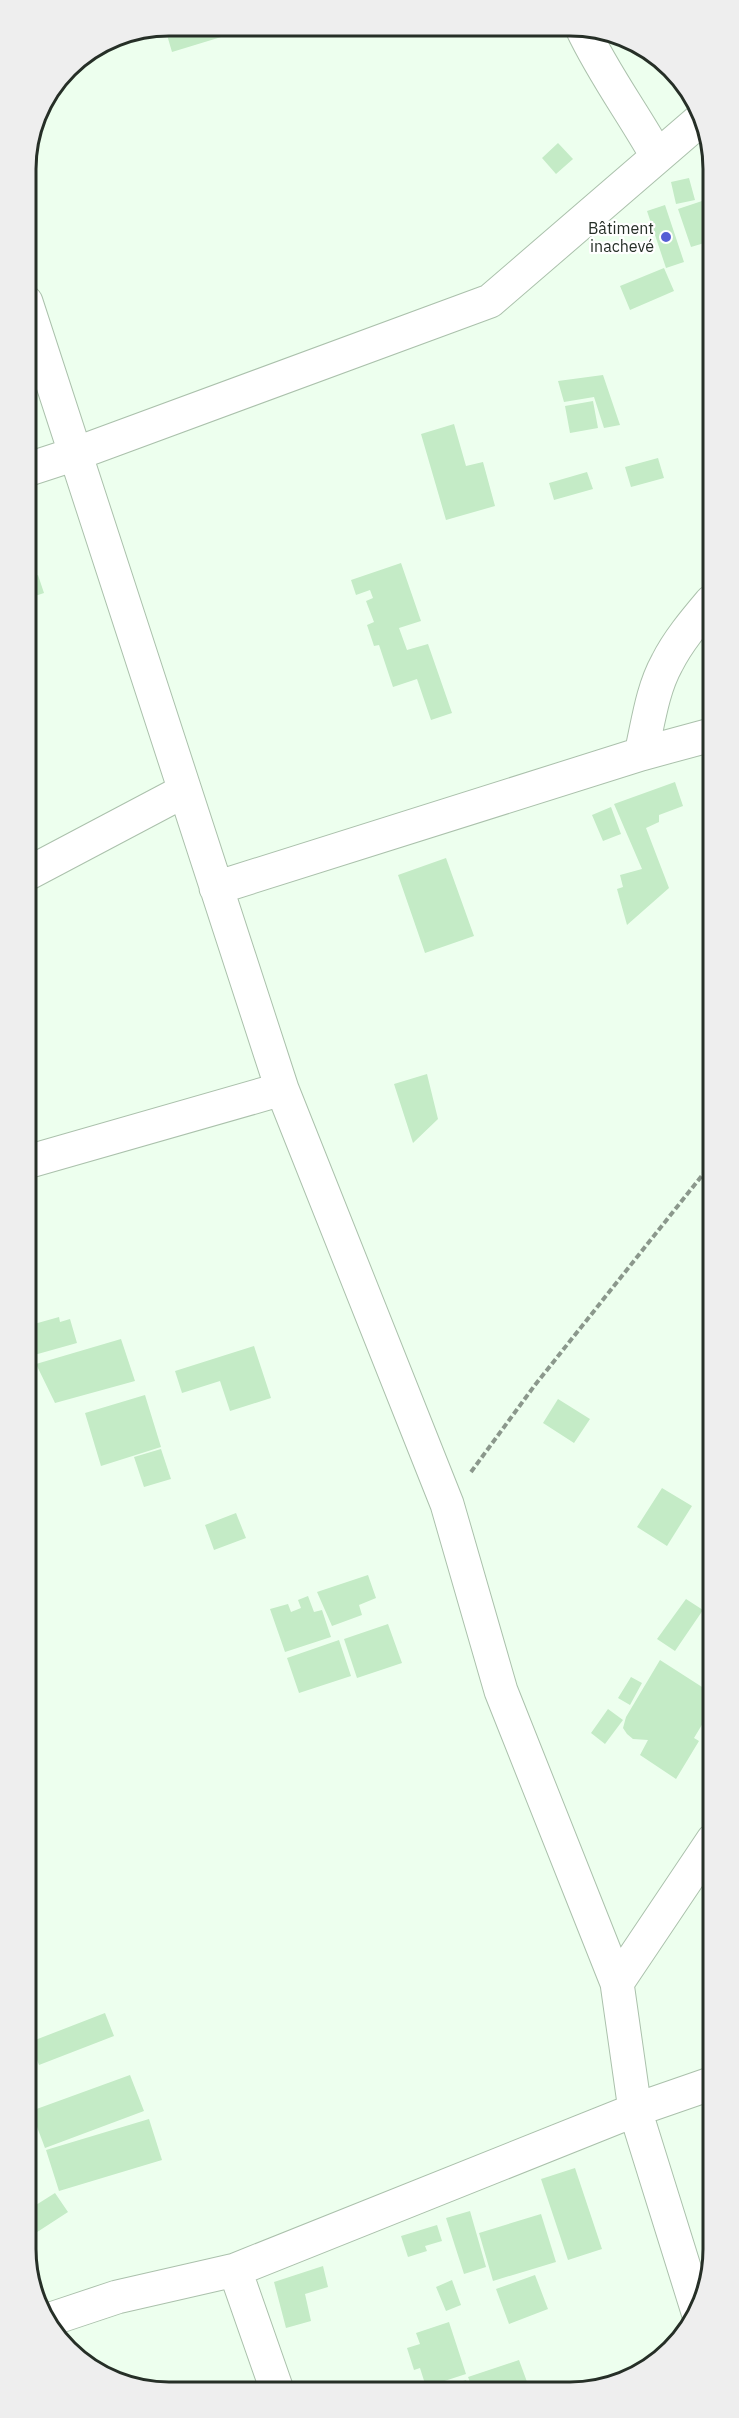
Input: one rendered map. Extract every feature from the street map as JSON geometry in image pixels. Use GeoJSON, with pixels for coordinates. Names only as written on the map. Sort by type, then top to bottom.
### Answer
{"type":"FeatureCollection","features":[{"type":"Feature","properties":{"kind":"street"},"geometry":{"type":"LineString","coordinates":[[587,38],[610,80],[632,112],[657,156]]}},
{"type":"Feature","properties":{"kind":"street"},"geometry":{"type":"LineString","coordinates":[[36,467],[490,301],[695,124]]}},
{"type":"Feature","properties":{"kind":"street"},"geometry":{"type":"LineString","coordinates":[[36,333],[282,1089],[447,1504],[501,1691],[617,1983],[635,2110],[694,2298]]}},
{"type":"Feature","properties":{"kind":"street"},"geometry":{"type":"LineString","coordinates":[[641,754],[658,685],[666,664],[703,612]]}},
{"type":"Feature","properties":{"kind":"street"},"geometry":{"type":"LineString","coordinates":[[216,888],[641,754],[703,737]]}},
{"type":"Feature","properties":{"kind":"street"},"geometry":{"type":"LineString","coordinates":[[36,869],[184,791]]}},
{"type":"Feature","properties":{"kind":"street"},"geometry":{"type":"LineString","coordinates":[[36,1159],[282,1089]]}},
{"type":"Feature","properties":{"kind":"street"},"geometry":{"type":"LineString","coordinates":[[617,1983],[703,1855]]}},
{"type":"Feature","properties":{"kind":"street"},"geometry":{"type":"LineString","coordinates":[[56,2317],[117,2297],[235,2270],[635,2110],[703,2086]]}},
{"type":"Feature","properties":{"kind":"street"},"geometry":{"type":"LineString","coordinates":[[235,2270],[274,2382]]}},
{"type":"Feature","properties":{"kind":"path"},"geometry":{"type":"LineString","coordinates":[[447,1504],[535,1385],[703,1174]]}},
{"type":"Feature","properties":{"kind":"building"},"geometry":{"type":"Polygon","coordinates":[[[167,36],[224,36],[172,52],[167,36]]]}},
{"type":"Feature","properties":{"kind":"building"},"geometry":{"type":"Polygon","coordinates":[[[558,143],[573,159],[556,174],[542,158],[558,143]]]}},
{"type":"Feature","properties":{"kind":"building"},"geometry":{"type":"Polygon","coordinates":[[[689,178],[695,200],[676,204],[671,182],[689,178]]]}},
{"type":"Feature","properties":{"kind":"building","name":"Bâtiment inachevé"},"geometry":{"type":"Polygon","coordinates":[[[703,201],[703,243],[691,247],[678,209],[703,201]]]}},
{"type":"Feature","properties":{"kind":"building","name":"Bâtiment inachevé"},"geometry":{"type":"Polygon","coordinates":[[[665,205],[684,262],[666,268],[647,211],[665,205]]]}},
{"type":"Feature","properties":{"kind":"building"},"geometry":{"type":"Polygon","coordinates":[[[664,268],[674,291],[630,310],[620,286],[664,268]]]}},
{"type":"Feature","properties":{"kind":"building"},"geometry":{"type":"Polygon","coordinates":[[[603,375],[620,425],[604,428],[594,397],[564,402],[558,381],[603,375]]]}},
{"type":"Feature","properties":{"kind":"building"},"geometry":{"type":"Polygon","coordinates":[[[593,401],[598,428],[570,433],[565,406],[593,401]]]}},
{"type":"Feature","properties":{"kind":"building"},"geometry":{"type":"Polygon","coordinates":[[[454,424],[466,466],[483,462],[495,506],[446,520],[421,434],[454,424]]]}},
{"type":"Feature","properties":{"kind":"building"},"geometry":{"type":"Polygon","coordinates":[[[658,458],[664,478],[631,487],[625,467],[658,458]]]}},
{"type":"Feature","properties":{"kind":"building"},"geometry":{"type":"Polygon","coordinates":[[[587,472],[593,489],[554,500],[549,483],[587,472]]]}},
{"type":"Feature","properties":{"kind":"building"},"geometry":{"type":"Polygon","coordinates":[[[401,563],[421,621],[399,628],[407,650],[428,644],[452,713],[431,720],[417,679],[393,687],[379,645],[374,646],[367,625],[374,622],[366,601],[373,598],[370,590],[356,595],[351,580],[401,563]]]}},
{"type":"Feature","properties":{"kind":"building"},"geometry":{"type":"Polygon","coordinates":[[[38,575],[44,593],[36,596],[36,576],[38,575]]]}},
{"type":"Feature","properties":{"kind":"building"},"geometry":{"type":"Polygon","coordinates":[[[675,782],[683,806],[659,815],[659,822],[646,828],[669,888],[627,925],[617,889],[623,887],[620,875],[642,869],[614,804],[675,782]]]}},
{"type":"Feature","properties":{"kind":"building"},"geometry":{"type":"Polygon","coordinates":[[[611,807],[621,834],[603,841],[592,815],[611,807]]]}},
{"type":"Feature","properties":{"kind":"building"},"geometry":{"type":"Polygon","coordinates":[[[446,858],[474,936],[425,953],[398,875],[446,858]]]}},
{"type":"Feature","properties":{"kind":"building"},"geometry":{"type":"Polygon","coordinates":[[[427,1074],[438,1119],[413,1143],[394,1084],[427,1074]]]}},
{"type":"Feature","properties":{"kind":"building"},"geometry":{"type":"Polygon","coordinates":[[[59,1317],[60,1322],[70,1319],[77,1343],[36,1354],[36,1323],[59,1317]]]}},
{"type":"Feature","properties":{"kind":"building"},"geometry":{"type":"Polygon","coordinates":[[[121,1339],[135,1381],[55,1403],[36,1364],[121,1339]]]}},
{"type":"Feature","properties":{"kind":"building"},"geometry":{"type":"Polygon","coordinates":[[[254,1346],[271,1398],[230,1411],[220,1381],[182,1393],[175,1371],[254,1346]]]}},
{"type":"Feature","properties":{"kind":"building"},"geometry":{"type":"Polygon","coordinates":[[[145,1395],[161,1447],[101,1466],[85,1413],[145,1395]]]}},
{"type":"Feature","properties":{"kind":"building"},"geometry":{"type":"Polygon","coordinates":[[[558,1399],[590,1419],[574,1443],[543,1423],[558,1399]]]}},
{"type":"Feature","properties":{"kind":"building"},"geometry":{"type":"Polygon","coordinates":[[[161,1449],[171,1479],[144,1487],[134,1457],[161,1449]]]}},
{"type":"Feature","properties":{"kind":"building"},"geometry":{"type":"Polygon","coordinates":[[[662,1488],[692,1506],[667,1546],[637,1527],[662,1488]]]}},
{"type":"Feature","properties":{"kind":"building"},"geometry":{"type":"Polygon","coordinates":[[[236,1513],[246,1538],[214,1550],[205,1525],[236,1513]]]}},
{"type":"Feature","properties":{"kind":"building"},"geometry":{"type":"Polygon","coordinates":[[[368,1575],[376,1598],[359,1605],[362,1615],[332,1626],[317,1592],[368,1575]]]}},
{"type":"Feature","properties":{"kind":"building"},"geometry":{"type":"Polygon","coordinates":[[[308,1596],[314,1612],[322,1610],[331,1637],[285,1652],[270,1609],[288,1604],[291,1612],[301,1608],[298,1600],[308,1596]]]}},
{"type":"Feature","properties":{"kind":"building"},"geometry":{"type":"Polygon","coordinates":[[[686,1599],[703,1610],[675,1651],[657,1639],[686,1599]]]}},
{"type":"Feature","properties":{"kind":"building"},"geometry":{"type":"Polygon","coordinates":[[[388,1624],[402,1663],[357,1678],[344,1639],[388,1624]]]}},
{"type":"Feature","properties":{"kind":"building"},"geometry":{"type":"Polygon","coordinates":[[[339,1640],[351,1676],[299,1693],[287,1658],[339,1640]]]}},
{"type":"Feature","properties":{"kind":"building"},"geometry":{"type":"Polygon","coordinates":[[[660,1660],[703,1688],[703,1723],[694,1738],[699,1741],[676,1779],[640,1755],[648,1740],[633,1739],[627,1734],[623,1728],[626,1717],[660,1660]]]}},
{"type":"Feature","properties":{"kind":"building"},"geometry":{"type":"Polygon","coordinates":[[[631,1677],[642,1683],[630,1705],[618,1698],[631,1677]]]}},
{"type":"Feature","properties":{"kind":"building"},"geometry":{"type":"Polygon","coordinates":[[[608,1709],[623,1720],[605,1744],[591,1733],[608,1709]]]}},
{"type":"Feature","properties":{"kind":"building"},"geometry":{"type":"Polygon","coordinates":[[[105,2013],[114,2036],[39,2065],[36,2057],[36,2040],[105,2013]]]}},
{"type":"Feature","properties":{"kind":"building"},"geometry":{"type":"Polygon","coordinates":[[[130,2075],[144,2111],[45,2148],[36,2124],[36,2109],[130,2075]]]}},
{"type":"Feature","properties":{"kind":"building"},"geometry":{"type":"Polygon","coordinates":[[[149,2119],[162,2160],[59,2191],[46,2150],[149,2119]]]}},
{"type":"Feature","properties":{"kind":"building"},"geometry":{"type":"Polygon","coordinates":[[[575,2168],[602,2249],[568,2260],[541,2179],[575,2168]]]}},
{"type":"Feature","properties":{"kind":"building"},"geometry":{"type":"Polygon","coordinates":[[[55,2193],[68,2212],[36,2233],[36,2205],[55,2193]]]}},
{"type":"Feature","properties":{"kind":"building"},"geometry":{"type":"Polygon","coordinates":[[[470,2211],[486,2267],[464,2274],[446,2218],[470,2211]]]}},
{"type":"Feature","properties":{"kind":"building"},"geometry":{"type":"Polygon","coordinates":[[[541,2214],[556,2262],[493,2281],[479,2233],[541,2214]]]}},
{"type":"Feature","properties":{"kind":"building"},"geometry":{"type":"Polygon","coordinates":[[[437,2225],[442,2241],[425,2246],[427,2251],[408,2257],[401,2236],[437,2225]]]}},
{"type":"Feature","properties":{"kind":"building"},"geometry":{"type":"Polygon","coordinates":[[[323,2266],[328,2287],[305,2294],[311,2321],[286,2328],[274,2282],[323,2266]]]}},
{"type":"Feature","properties":{"kind":"building"},"geometry":{"type":"Polygon","coordinates":[[[535,2275],[548,2309],[509,2324],[496,2289],[535,2275]]]}},
{"type":"Feature","properties":{"kind":"building"},"geometry":{"type":"Polygon","coordinates":[[[452,2280],[461,2305],[446,2311],[436,2287],[452,2280]]]}},
{"type":"Feature","properties":{"kind":"building"},"geometry":{"type":"Polygon","coordinates":[[[449,2322],[466,2374],[441,2382],[424,2382],[420,2368],[414,2370],[407,2348],[420,2344],[416,2333],[449,2322]]]}},
{"type":"Feature","properties":{"kind":"building"},"geometry":{"type":"Polygon","coordinates":[[[519,2360],[527,2382],[470,2382],[468,2377],[519,2360]]]}},
{"type":"Feature","properties":{"kind":"place","name":"Bâtiment inachevé"},"geometry":{"type":"Point","coordinates":[666,237]}}]}
